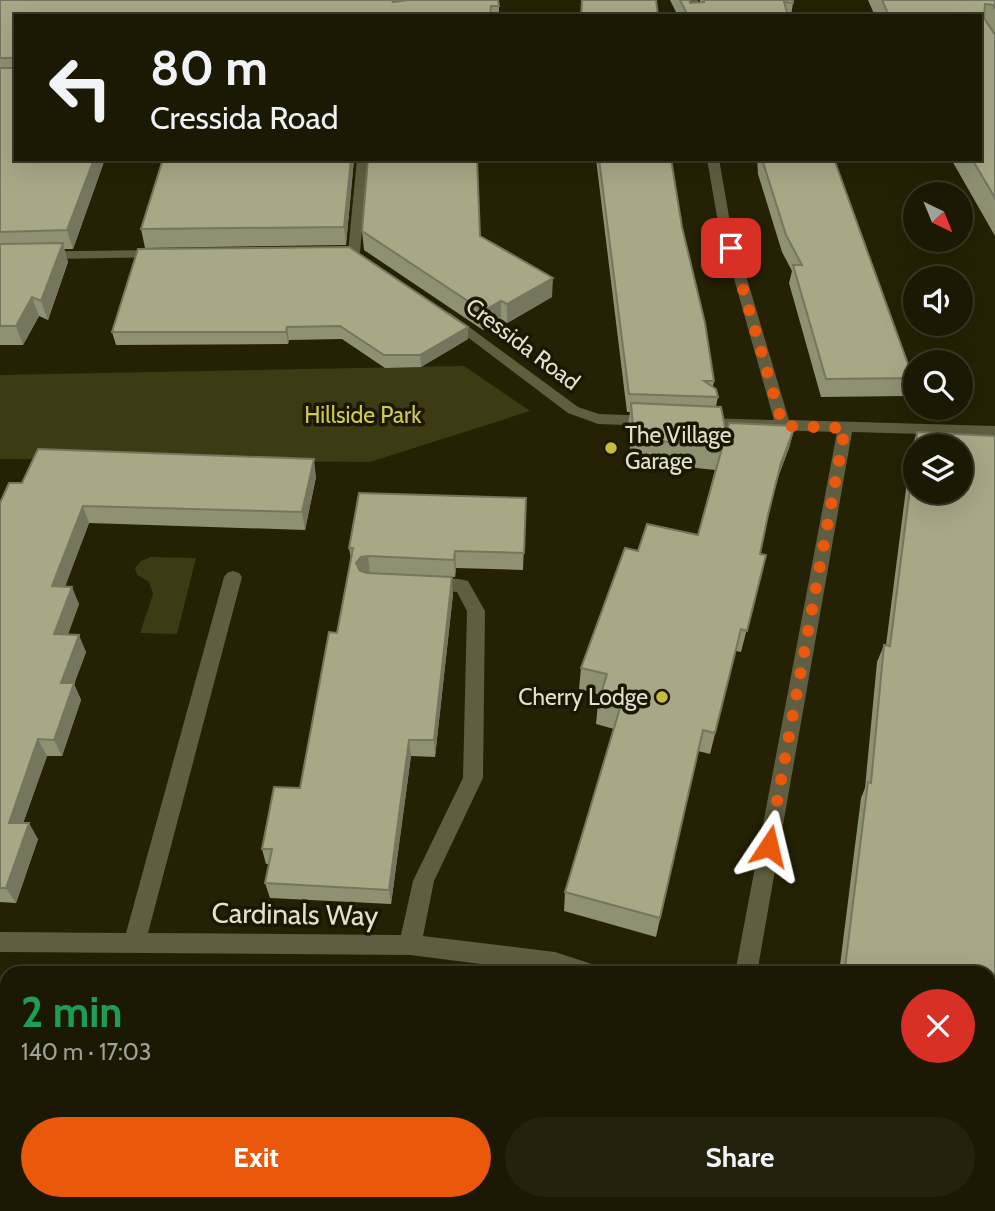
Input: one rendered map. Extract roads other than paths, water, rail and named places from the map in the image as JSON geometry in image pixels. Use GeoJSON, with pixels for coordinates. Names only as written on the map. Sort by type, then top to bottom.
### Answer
{"type":"FeatureCollection","features":[{"type":"Feature","properties":{"kind":"street"},"geometry":{"type":"LineString","coordinates":[[353,254],[363,161]]}},
{"type":"Feature","properties":{"kind":"street"},"geometry":{"type":"LineString","coordinates":[[713,161],[724,222],[783,426]]}},
{"type":"Feature","properties":{"kind":"street"},"geometry":{"type":"LineString","coordinates":[[0,256],[180,254]]}},
{"type":"Feature","properties":{"kind":"street","name":"Cressida Road"},"geometry":{"type":"LineString","coordinates":[[442,312],[573,410],[598,419],[995,431]]}},
{"type":"Feature","properties":{"kind":"street"},"geometry":{"type":"LineString","coordinates":[[747,966],[845,428]]}},
{"type":"Feature","properties":{"kind":"street"},"geometry":{"type":"LineString","coordinates":[[134,943],[233,577]]}},
{"type":"Feature","properties":{"kind":"street"},"geometry":{"type":"LineString","coordinates":[[409,583],[462,586],[477,611],[473,778],[424,881],[410,945]]}},
{"type":"Feature","properties":{"kind":"street","name":"Cardinals Way"},"geometry":{"type":"LineString","coordinates":[[0,942],[410,945],[562,966]]}},
{"type":"Feature","properties":{"kind":"place","name":"The Village Garage"},"geometry":{"type":"Point","coordinates":[611,448]}},
{"type":"Feature","properties":{"kind":"place","name":"Cherry Lodge"},"geometry":{"type":"Point","coordinates":[662,697]}},
{"type":"Feature","properties":{"kind":"park label","name":"Hillside Park"},"geometry":{"type":"Point","coordinates":[363,415]}}]}
